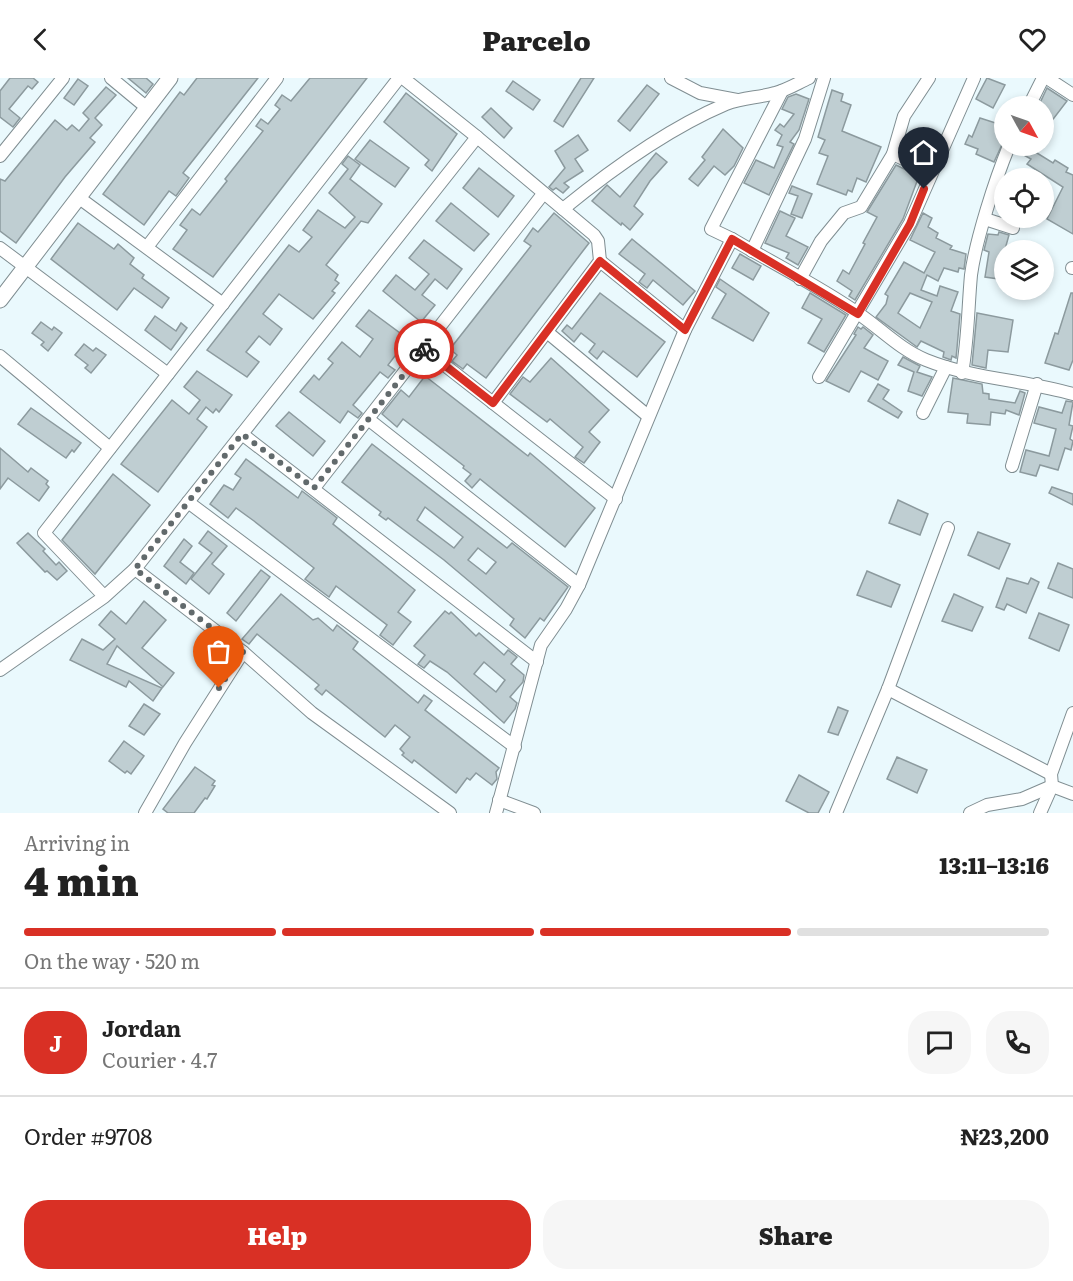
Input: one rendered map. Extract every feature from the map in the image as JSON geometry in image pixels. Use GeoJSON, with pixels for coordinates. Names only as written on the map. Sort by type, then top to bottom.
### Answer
{"type":"FeatureCollection","features":[{"type":"Feature","properties":{"kind":"street"},"geometry":{"type":"LineString","coordinates":[[0,156],[63,78]]}},
{"type":"Feature","properties":{"kind":"street"},"geometry":{"type":"LineString","coordinates":[[111,78],[146,107]]}},
{"type":"Feature","properties":{"kind":"street"},"geometry":{"type":"LineString","coordinates":[[0,300],[170,78]]}},
{"type":"Feature","properties":{"kind":"street"},"geometry":{"type":"LineString","coordinates":[[147,247],[277,78]]}},
{"type":"Feature","properties":{"kind":"street"},"geometry":{"type":"LineString","coordinates":[[103,595],[44,533],[401,78],[477,136],[594,235],[598,242],[600,261],[493,403]]}},
{"type":"Feature","properties":{"kind":"street"},"geometry":{"type":"LineString","coordinates":[[670,78],[700,93],[737,100]]}},
{"type":"Feature","properties":{"kind":"street"},"geometry":{"type":"LineString","coordinates":[[563,209],[600,179],[652,145],[737,100],[782,91],[809,78]]}},
{"type":"Feature","properties":{"kind":"street"},"geometry":{"type":"LineString","coordinates":[[752,251],[805,139],[825,78]]}},
{"type":"Feature","properties":{"kind":"street"},"geometry":{"type":"LineString","coordinates":[[800,279],[821,241],[844,213],[861,207],[893,154],[904,116],[929,78]]}},
{"type":"Feature","properties":{"kind":"street"},"geometry":{"type":"LineString","coordinates":[[819,377],[910,224],[974,78]]}},
{"type":"Feature","properties":{"kind":"street"},"geometry":{"type":"LineString","coordinates":[[1035,96],[1045,78],[1073,96]]}},
{"type":"Feature","properties":{"kind":"street"},"geometry":{"type":"LineString","coordinates":[[782,91],[711,229],[732,239],[858,314],[891,339],[924,359],[962,373],[1037,384],[1073,394]]}},
{"type":"Feature","properties":{"kind":"street"},"geometry":{"type":"LineString","coordinates":[[0,670],[135,569],[477,136]]}},
{"type":"Feature","properties":{"kind":"street"},"geometry":{"type":"LineString","coordinates":[[893,154],[931,172]]}},
{"type":"Feature","properties":{"kind":"street"},"geometry":{"type":"LineString","coordinates":[[962,373],[967,345],[972,274],[985,219],[1006,156]]}},
{"type":"Feature","properties":{"kind":"street"},"geometry":{"type":"LineString","coordinates":[[314,488],[543,194]]}},
{"type":"Feature","properties":{"kind":"street"},"geometry":{"type":"LineString","coordinates":[[78,196],[223,304]]}},
{"type":"Feature","properties":{"kind":"street"},"geometry":{"type":"LineString","coordinates":[[985,219],[994,222]]}},
{"type":"Feature","properties":{"kind":"street"},"geometry":{"type":"LineString","coordinates":[[496,813],[541,645],[566,609],[579,585],[685,330],[732,239]]}},
{"type":"Feature","properties":{"kind":"street"},"geometry":{"type":"LineString","coordinates":[[0,248],[168,374]]}},
{"type":"Feature","properties":{"kind":"street"},"geometry":{"type":"LineString","coordinates":[[600,261],[685,330]]}},
{"type":"Feature","properties":{"kind":"street"},"geometry":{"type":"LineString","coordinates":[[547,332],[648,416]]}},
{"type":"Feature","properties":{"kind":"street"},"geometry":{"type":"LineString","coordinates":[[424,349],[616,499]]}},
{"type":"Feature","properties":{"kind":"street"},"geometry":{"type":"LineString","coordinates":[[0,356],[110,448]]}},
{"type":"Feature","properties":{"kind":"street"},"geometry":{"type":"LineString","coordinates":[[923,413],[946,367]]}},
{"type":"Feature","properties":{"kind":"street"},"geometry":{"type":"LineString","coordinates":[[1012,466],[1037,384]]}},
{"type":"Feature","properties":{"kind":"street"},"geometry":{"type":"LineString","coordinates":[[368,419],[579,585]]}},
{"type":"Feature","properties":{"kind":"street"},"geometry":{"type":"LineString","coordinates":[[242,434],[537,662]]}},
{"type":"Feature","properties":{"kind":"street"},"geometry":{"type":"LineString","coordinates":[[188,502],[514,747]]}},
{"type":"Feature","properties":{"kind":"street"},"geometry":{"type":"LineString","coordinates":[[836,813],[888,689],[948,528]]}},
{"type":"Feature","properties":{"kind":"street"},"geometry":{"type":"LineString","coordinates":[[135,569],[243,652],[312,713],[450,813]]}},
{"type":"Feature","properties":{"kind":"street"},"geometry":{"type":"LineString","coordinates":[[145,813],[185,743],[243,652]]}},
{"type":"Feature","properties":{"kind":"street"},"geometry":{"type":"LineString","coordinates":[[888,689],[1052,780],[1073,794]]}},
{"type":"Feature","properties":{"kind":"street"},"geometry":{"type":"LineString","coordinates":[[1040,813],[1073,713]]}},
{"type":"Feature","properties":{"kind":"street"},"geometry":{"type":"LineString","coordinates":[[970,813],[987,805],[1022,799],[1052,780]]}},
{"type":"Feature","properties":{"kind":"street"},"geometry":{"type":"LineString","coordinates":[[499,800],[534,813]]}},
{"type":"Feature","properties":{"kind":"building"},"geometry":{"type":"Polygon","coordinates":[[[10,78],[33,78],[38,82],[32,89],[28,86],[9,109],[20,118],[13,127],[0,117],[0,91],[10,78]]]}},
{"type":"Feature","properties":{"kind":"building"},"geometry":{"type":"Polygon","coordinates":[[[128,78],[146,78],[153,84],[146,93],[128,78]]]}},
{"type":"Feature","properties":{"kind":"building"},"geometry":{"type":"Polygon","coordinates":[[[197,78],[258,78],[183,173],[189,178],[176,196],[169,191],[144,225],[103,194],[180,92],[184,95],[197,78]]]}},
{"type":"Feature","properties":{"kind":"building"},"geometry":{"type":"Polygon","coordinates":[[[310,78],[367,78],[213,277],[173,249],[187,230],[180,225],[192,209],[200,215],[227,181],[225,179],[263,131],[256,126],[261,119],[268,124],[280,109],[275,105],[282,95],[291,101],[310,78]]]}},
{"type":"Feature","properties":{"kind":"building"},"geometry":{"type":"Polygon","coordinates":[[[581,78],[594,78],[563,127],[554,121],[581,78]]]}},
{"type":"Feature","properties":{"kind":"building"},"geometry":{"type":"Polygon","coordinates":[[[987,78],[1005,85],[999,96],[994,96],[993,108],[976,99],[987,78]]]}},
{"type":"Feature","properties":{"kind":"building"},"geometry":{"type":"Polygon","coordinates":[[[78,79],[88,86],[74,105],[64,98],[78,79]]]}},
{"type":"Feature","properties":{"kind":"building"},"geometry":{"type":"Polygon","coordinates":[[[513,81],[540,100],[533,110],[506,91],[513,81]]]}},
{"type":"Feature","properties":{"kind":"building"},"geometry":{"type":"Polygon","coordinates":[[[647,85],[659,94],[630,131],[618,121],[647,85]]]}},
{"type":"Feature","properties":{"kind":"building"},"geometry":{"type":"Polygon","coordinates":[[[106,87],[116,95],[95,118],[102,125],[90,138],[95,142],[65,177],[16,243],[0,231],[0,179],[5,181],[55,120],[67,130],[72,125],[79,131],[89,119],[83,113],[106,87]]]}},
{"type":"Feature","properties":{"kind":"building"},"geometry":{"type":"Polygon","coordinates":[[[1047,88],[1067,101],[1054,118],[1054,96],[1043,96],[1047,88]]]}},
{"type":"Feature","properties":{"kind":"building"},"geometry":{"type":"Polygon","coordinates":[[[832,90],[843,94],[841,101],[851,105],[842,131],[881,147],[866,182],[857,178],[852,192],[848,190],[846,195],[817,184],[828,156],[819,153],[825,140],[818,137],[832,90]]]}},
{"type":"Feature","properties":{"kind":"building"},"geometry":{"type":"Polygon","coordinates":[[[406,93],[457,134],[432,171],[425,165],[429,160],[384,122],[406,93]]]}},
{"type":"Feature","properties":{"kind":"building"},"geometry":{"type":"Polygon","coordinates":[[[796,94],[809,99],[799,130],[790,142],[794,144],[769,195],[744,183],[756,160],[774,168],[783,147],[777,145],[782,135],[775,130],[780,124],[784,127],[794,114],[782,109],[788,97],[796,94]]]}},
{"type":"Feature","properties":{"kind":"building"},"geometry":{"type":"Polygon","coordinates":[[[491,108],[512,128],[504,138],[482,117],[491,108]]]}},
{"type":"Feature","properties":{"kind":"building"},"geometry":{"type":"Polygon","coordinates":[[[980,118],[994,122],[994,156],[997,156],[994,162],[976,154],[978,149],[965,144],[969,135],[972,137],[980,118]]]}},
{"type":"Feature","properties":{"kind":"building"},"geometry":{"type":"Polygon","coordinates":[[[723,129],[743,148],[734,166],[725,175],[714,166],[698,186],[689,179],[705,160],[702,157],[723,129]]]}},
{"type":"Feature","properties":{"kind":"building"},"geometry":{"type":"Polygon","coordinates":[[[578,135],[588,150],[575,159],[583,171],[564,183],[569,187],[563,193],[556,188],[553,190],[549,187],[565,168],[555,151],[578,135]]]}},
{"type":"Feature","properties":{"kind":"building"},"geometry":{"type":"Polygon","coordinates":[[[370,140],[409,168],[395,187],[355,159],[370,140]]]}},
{"type":"Feature","properties":{"kind":"building"},"geometry":{"type":"Polygon","coordinates":[[[656,153],[667,162],[650,181],[634,206],[643,214],[630,230],[592,201],[607,185],[620,197],[656,153]]]}},
{"type":"Feature","properties":{"kind":"building"},"geometry":{"type":"Polygon","coordinates":[[[348,156],[360,165],[350,179],[382,204],[368,223],[361,221],[326,265],[338,275],[335,280],[339,283],[332,291],[335,293],[313,319],[279,294],[263,314],[282,329],[270,345],[259,336],[246,352],[259,362],[247,377],[207,350],[289,245],[299,252],[312,237],[303,230],[318,210],[345,228],[355,217],[329,193],[348,169],[342,164],[348,156]]]}},
{"type":"Feature","properties":{"kind":"building"},"geometry":{"type":"Polygon","coordinates":[[[1026,156],[1042,156],[1053,163],[1055,160],[1068,168],[1066,172],[1073,175],[1073,234],[1054,223],[1054,205],[1063,187],[1054,181],[1054,168],[1033,168],[1027,164],[1031,159],[1026,156]]]}},
{"type":"Feature","properties":{"kind":"building"},"geometry":{"type":"Polygon","coordinates":[[[896,165],[919,176],[903,219],[855,300],[849,296],[852,291],[837,281],[843,270],[849,274],[865,244],[863,243],[877,217],[867,212],[896,165]]]}},
{"type":"Feature","properties":{"kind":"building"},"geometry":{"type":"Polygon","coordinates":[[[479,168],[514,196],[498,217],[463,188],[479,168]]]}},
{"type":"Feature","properties":{"kind":"building"},"geometry":{"type":"Polygon","coordinates":[[[792,186],[812,194],[802,218],[791,214],[798,196],[789,193],[792,186]]]}},
{"type":"Feature","properties":{"kind":"building"},"geometry":{"type":"Polygon","coordinates":[[[451,203],[489,234],[474,251],[436,221],[451,203]]]}},
{"type":"Feature","properties":{"kind":"building"},"geometry":{"type":"Polygon","coordinates":[[[780,211],[795,218],[786,236],[808,247],[798,265],[786,258],[789,253],[765,243],[780,211]]]}},
{"type":"Feature","properties":{"kind":"building"},"geometry":{"type":"Polygon","coordinates":[[[554,213],[589,243],[486,378],[467,364],[463,369],[452,361],[457,355],[450,349],[531,246],[524,241],[533,228],[538,232],[554,213]]]}},
{"type":"Feature","properties":{"kind":"building"},"geometry":{"type":"Polygon","coordinates":[[[923,213],[932,218],[928,227],[938,233],[936,238],[952,246],[950,249],[966,254],[964,269],[959,268],[958,272],[944,268],[938,281],[927,275],[921,290],[937,296],[940,286],[958,292],[951,311],[960,314],[956,358],[952,356],[951,360],[943,357],[944,352],[921,341],[917,347],[876,317],[886,304],[888,296],[885,294],[904,262],[924,273],[935,252],[910,240],[923,213]],[[910,293],[898,313],[920,328],[932,302],[910,293]]]}},
{"type":"Feature","properties":{"kind":"building"},"geometry":{"type":"Polygon","coordinates":[[[78,223],[114,249],[118,244],[134,258],[130,264],[144,275],[142,278],[169,298],[162,308],[134,288],[117,310],[51,259],[78,223]]]}},
{"type":"Feature","properties":{"kind":"building"},"geometry":{"type":"Polygon","coordinates":[[[999,232],[1009,235],[1008,240],[994,240],[994,278],[985,277],[989,252],[984,250],[988,234],[998,235],[999,232]]]}},
{"type":"Feature","properties":{"kind":"building"},"geometry":{"type":"Polygon","coordinates":[[[632,239],[695,291],[683,305],[653,280],[647,288],[639,282],[645,274],[619,254],[632,239]]]}},
{"type":"Feature","properties":{"kind":"building"},"geometry":{"type":"Polygon","coordinates":[[[424,240],[462,269],[447,289],[435,279],[422,295],[435,305],[421,322],[383,291],[396,275],[415,290],[429,274],[409,258],[424,240]]]}},
{"type":"Feature","properties":{"kind":"building"},"geometry":{"type":"Polygon","coordinates":[[[740,254],[761,266],[753,280],[732,268],[740,254]]]}},
{"type":"Feature","properties":{"kind":"building"},"geometry":{"type":"Polygon","coordinates":[[[720,279],[769,313],[753,341],[712,318],[726,294],[716,287],[720,279]]]}},
{"type":"Feature","properties":{"kind":"building"},"geometry":{"type":"Polygon","coordinates":[[[600,293],[665,342],[637,377],[603,351],[597,359],[589,352],[595,344],[581,333],[574,342],[562,331],[567,325],[572,329],[600,293]]]}},
{"type":"Feature","properties":{"kind":"building"},"geometry":{"type":"Polygon","coordinates":[[[810,293],[846,315],[824,352],[808,343],[822,319],[802,308],[810,293]]]}},
{"type":"Feature","properties":{"kind":"building"},"geometry":{"type":"Polygon","coordinates":[[[1071,293],[1073,293],[1073,360],[1069,370],[1045,363],[1055,333],[1058,334],[1071,293]]]}},
{"type":"Feature","properties":{"kind":"building"},"geometry":{"type":"Polygon","coordinates":[[[369,310],[408,339],[388,365],[395,370],[388,378],[380,372],[353,405],[362,413],[358,418],[348,411],[340,423],[300,392],[314,375],[319,380],[333,363],[328,359],[342,342],[360,357],[373,339],[356,326],[369,310]]]}},
{"type":"Feature","properties":{"kind":"building"},"geometry":{"type":"Polygon","coordinates":[[[977,313],[1013,320],[1008,352],[988,350],[986,368],[972,365],[977,313]]]}},
{"type":"Feature","properties":{"kind":"building"},"geometry":{"type":"Polygon","coordinates":[[[155,316],[176,331],[181,323],[187,328],[171,350],[145,330],[155,316]]]}},
{"type":"Feature","properties":{"kind":"building"},"geometry":{"type":"Polygon","coordinates":[[[41,322],[52,330],[54,327],[62,333],[48,351],[41,345],[44,342],[32,333],[41,322]]]}},
{"type":"Feature","properties":{"kind":"building"},"geometry":{"type":"Polygon","coordinates":[[[858,327],[861,329],[863,327],[873,335],[864,348],[888,361],[878,380],[861,371],[849,392],[826,381],[856,335],[854,334],[858,327]]]}},
{"type":"Feature","properties":{"kind":"building"},"geometry":{"type":"Polygon","coordinates":[[[84,344],[93,351],[96,348],[106,355],[91,373],[85,368],[88,365],[75,355],[84,344]]]}},
{"type":"Feature","properties":{"kind":"building"},"geometry":{"type":"Polygon","coordinates":[[[903,357],[920,366],[917,372],[932,377],[922,396],[908,391],[914,372],[898,365],[903,357]]]}},
{"type":"Feature","properties":{"kind":"building"},"geometry":{"type":"Polygon","coordinates":[[[551,358],[609,410],[589,432],[600,442],[584,463],[575,457],[583,447],[550,419],[547,422],[510,394],[523,377],[530,382],[551,358]]]}},
{"type":"Feature","properties":{"kind":"building"},"geometry":{"type":"Polygon","coordinates":[[[197,371],[232,395],[219,412],[216,409],[213,413],[206,407],[197,419],[207,427],[158,492],[121,464],[172,400],[189,414],[200,400],[184,387],[197,371]]]}},
{"type":"Feature","properties":{"kind":"building"},"geometry":{"type":"Polygon","coordinates":[[[425,376],[528,456],[530,453],[595,508],[565,547],[480,479],[472,488],[465,481],[471,474],[463,468],[464,466],[403,419],[397,427],[382,414],[401,390],[409,397],[425,376]]]}},
{"type":"Feature","properties":{"kind":"building"},"geometry":{"type":"Polygon","coordinates":[[[953,378],[982,384],[983,393],[989,394],[989,399],[1015,403],[1020,391],[1025,393],[1019,415],[1006,410],[1005,414],[991,412],[990,425],[967,423],[968,414],[948,412],[953,378]]]}},
{"type":"Feature","properties":{"kind":"building"},"geometry":{"type":"Polygon","coordinates":[[[878,384],[889,390],[883,399],[902,412],[898,418],[868,401],[878,384]]]}},
{"type":"Feature","properties":{"kind":"building"},"geometry":{"type":"Polygon","coordinates":[[[1066,401],[1073,402],[1069,425],[1073,426],[1070,439],[1073,441],[1071,450],[1065,448],[1058,470],[1040,465],[1036,476],[1020,472],[1026,450],[1049,456],[1056,429],[1034,423],[1039,407],[1062,413],[1066,401]]]}},
{"type":"Feature","properties":{"kind":"building"},"geometry":{"type":"Polygon","coordinates":[[[31,408],[81,443],[74,452],[72,450],[66,458],[18,424],[31,408]]]}},
{"type":"Feature","properties":{"kind":"building"},"geometry":{"type":"Polygon","coordinates":[[[289,412],[325,441],[313,456],[276,426],[289,412]]]}},
{"type":"Feature","properties":{"kind":"building"},"geometry":{"type":"Polygon","coordinates":[[[372,444],[507,548],[512,543],[568,587],[544,621],[540,618],[525,638],[510,625],[514,619],[444,560],[388,518],[386,520],[379,515],[381,512],[342,482],[372,444]],[[425,507],[417,520],[454,548],[463,537],[425,507]],[[478,548],[468,560],[486,574],[496,562],[478,548]]]}},
{"type":"Feature","properties":{"kind":"building"},"geometry":{"type":"Polygon","coordinates":[[[0,448],[28,472],[31,468],[48,481],[46,484],[49,487],[39,501],[8,478],[0,489],[0,448]]]}},
{"type":"Feature","properties":{"kind":"building"},"geometry":{"type":"Polygon","coordinates":[[[246,459],[298,498],[302,491],[327,510],[337,518],[333,524],[415,590],[398,612],[411,622],[393,645],[380,635],[387,625],[336,586],[329,597],[305,579],[314,568],[254,521],[236,508],[228,518],[210,504],[224,485],[233,490],[241,478],[235,474],[246,459]]]}},
{"type":"Feature","properties":{"kind":"building"},"geometry":{"type":"Polygon","coordinates":[[[113,474],[150,505],[95,574],[62,540],[113,474]]]}},
{"type":"Feature","properties":{"kind":"building"},"geometry":{"type":"Polygon","coordinates":[[[1052,487],[1073,494],[1073,505],[1049,493],[1052,487]]]}},
{"type":"Feature","properties":{"kind":"building"},"geometry":{"type":"Polygon","coordinates":[[[898,500],[928,514],[920,535],[889,523],[898,500]]]}},
{"type":"Feature","properties":{"kind":"building"},"geometry":{"type":"Polygon","coordinates":[[[208,531],[227,546],[212,564],[224,574],[209,594],[191,579],[212,553],[199,543],[208,531]]]}},
{"type":"Feature","properties":{"kind":"building"},"geometry":{"type":"Polygon","coordinates":[[[978,532],[1010,544],[999,569],[968,555],[978,532]]]}},
{"type":"Feature","properties":{"kind":"building"},"geometry":{"type":"Polygon","coordinates":[[[28,533],[45,549],[43,551],[56,565],[59,562],[67,571],[57,580],[47,571],[45,572],[17,543],[28,533]]]}},
{"type":"Feature","properties":{"kind":"building"},"geometry":{"type":"Polygon","coordinates":[[[184,539],[192,546],[180,562],[194,573],[186,584],[164,566],[184,539]]]}},
{"type":"Feature","properties":{"kind":"building"},"geometry":{"type":"Polygon","coordinates":[[[1058,563],[1073,569],[1073,598],[1048,588],[1058,563]]]}},
{"type":"Feature","properties":{"kind":"building"},"geometry":{"type":"Polygon","coordinates":[[[261,570],[270,577],[236,621],[227,613],[261,570]]]}},
{"type":"Feature","properties":{"kind":"building"},"geometry":{"type":"Polygon","coordinates":[[[867,571],[900,585],[891,607],[857,595],[867,571]]]}},
{"type":"Feature","properties":{"kind":"building"},"geometry":{"type":"Polygon","coordinates":[[[1007,578],[1028,584],[1031,578],[1039,582],[1026,613],[1007,604],[1004,610],[996,607],[1007,578]]]}},
{"type":"Feature","properties":{"kind":"building"},"geometry":{"type":"Polygon","coordinates":[[[281,594],[313,620],[318,618],[333,631],[337,625],[358,642],[353,649],[418,703],[424,695],[432,701],[425,710],[499,768],[496,772],[497,779],[492,785],[476,773],[470,780],[467,778],[456,793],[414,760],[412,763],[402,755],[404,753],[400,749],[410,737],[395,725],[385,737],[326,690],[322,695],[315,689],[319,685],[257,634],[249,644],[242,639],[281,594]]]}},
{"type":"Feature","properties":{"kind":"building"},"geometry":{"type":"Polygon","coordinates":[[[954,594],[983,607],[972,631],[942,621],[954,594]]]}},
{"type":"Feature","properties":{"kind":"building"},"geometry":{"type":"Polygon","coordinates":[[[144,601],[166,620],[142,648],[174,673],[163,687],[117,646],[107,664],[162,688],[153,701],[129,681],[126,687],[70,660],[82,639],[103,650],[115,639],[99,625],[111,611],[126,624],[144,601]]]}},
{"type":"Feature","properties":{"kind":"building"},"geometry":{"type":"Polygon","coordinates":[[[445,611],[449,614],[451,612],[476,636],[479,633],[504,655],[508,650],[517,657],[511,664],[524,675],[523,682],[510,697],[517,703],[515,709],[504,723],[447,672],[430,661],[424,668],[418,664],[425,655],[414,646],[445,611]],[[484,662],[474,674],[496,692],[505,680],[484,662]]]}},
{"type":"Feature","properties":{"kind":"building"},"geometry":{"type":"Polygon","coordinates":[[[1039,613],[1069,625],[1059,651],[1029,638],[1039,613]]]}},
{"type":"Feature","properties":{"kind":"building"},"geometry":{"type":"Polygon","coordinates":[[[144,704],[160,714],[144,735],[129,726],[144,704]]]}},
{"type":"Feature","properties":{"kind":"building"},"geometry":{"type":"Polygon","coordinates":[[[838,707],[848,711],[838,735],[828,732],[838,707]]]}},
{"type":"Feature","properties":{"kind":"building"},"geometry":{"type":"Polygon","coordinates":[[[124,741],[144,756],[131,774],[127,771],[125,773],[109,761],[124,741]]]}},
{"type":"Feature","properties":{"kind":"building"},"geometry":{"type":"Polygon","coordinates":[[[897,757],[927,770],[917,793],[887,779],[897,757]]]}},
{"type":"Feature","properties":{"kind":"building"},"geometry":{"type":"Polygon","coordinates":[[[195,767],[215,781],[212,785],[215,786],[194,813],[168,813],[163,809],[195,767]]]}},
{"type":"Feature","properties":{"kind":"building"},"geometry":{"type":"Polygon","coordinates":[[[799,775],[829,792],[818,813],[809,813],[786,801],[799,775]]]}},
{"type":"Feature","properties":{"kind":"way so far"},"geometry":{"type":"LineString","coordinates":[[219,688],[243,652],[135,569],[242,434],[314,488],[424,349]]}},
{"type":"Feature","properties":{"kind":"route"},"geometry":{"type":"LineString","coordinates":[[424,349],[493,403],[600,261],[685,330],[732,239],[858,314],[910,224],[924,189]]}}]}
